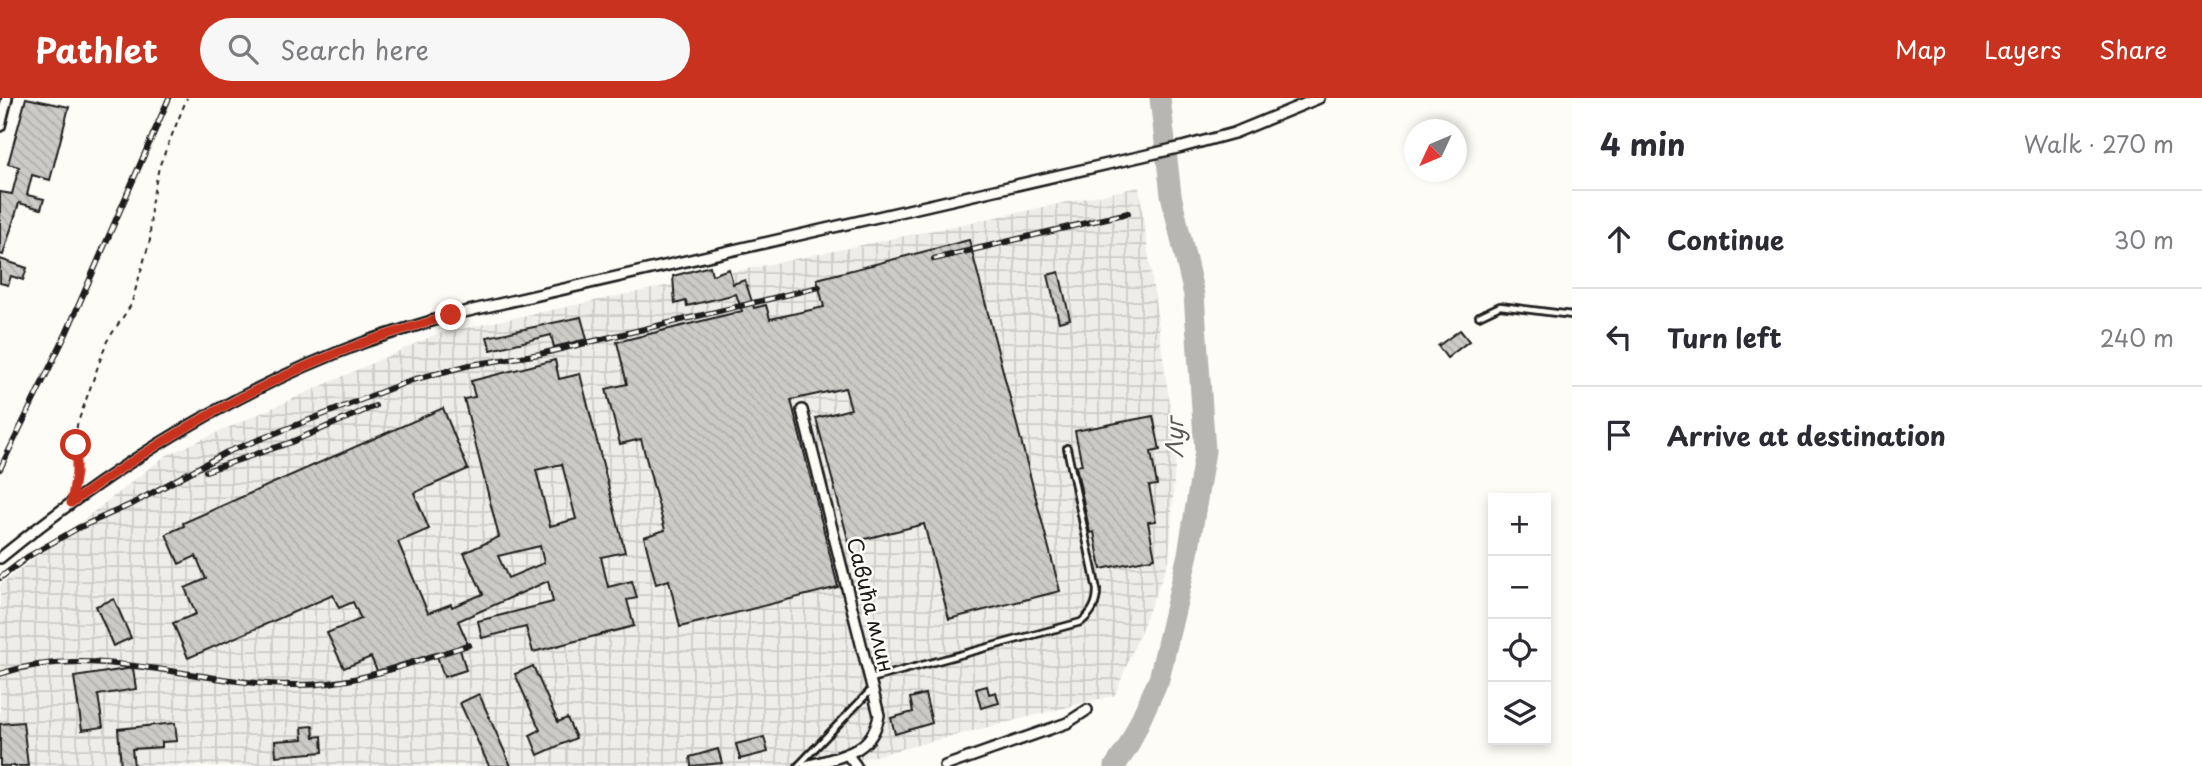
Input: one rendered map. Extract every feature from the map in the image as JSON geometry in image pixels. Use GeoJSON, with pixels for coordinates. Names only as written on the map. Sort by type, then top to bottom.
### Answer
{"type":"FeatureCollection","features":[{"type":"Feature","properties":{"kind":"street"},"geometry":{"type":"LineString","coordinates":[[0,126],[7,98]]}},
{"type":"Feature","properties":{"kind":"street"},"geometry":{"type":"LineString","coordinates":[[0,558],[71,503],[163,440],[263,387],[377,338],[451,315],[1144,157],[1274,118],[1320,98]]}},
{"type":"Feature","properties":{"kind":"street","name":"Савића млин"},"geometry":{"type":"LineString","coordinates":[[802,410],[879,715],[876,729],[864,746],[838,762],[806,766]]}},
{"type":"Feature","properties":{"kind":"street"},"geometry":{"type":"LineString","coordinates":[[945,766],[1067,723],[1087,710]]}},
{"type":"Feature","properties":{"kind":"street"},"geometry":{"type":"LineString","coordinates":[[847,754],[856,766]]}},
{"type":"Feature","properties":{"kind":"lane"},"geometry":{"type":"LineString","coordinates":[[1479,316],[1500,306],[1572,315]]}},
{"type":"Feature","properties":{"kind":"lane"},"geometry":{"type":"LineString","coordinates":[[798,766],[871,684],[1081,622],[1087,617],[1096,603],[1097,590],[1066,448]]}},
{"type":"Feature","properties":{"kind":"path"},"geometry":{"type":"LineString","coordinates":[[71,503],[76,473],[78,425],[107,341],[131,305],[150,240],[151,205],[159,167],[187,98]]}},
{"type":"Feature","properties":{"kind":"shaded area"},"geometry":{"type":"Polygon","coordinates":[[[1139,187],[1176,449],[1169,560],[1115,695],[835,766],[0,766],[0,585],[165,456],[437,334],[1139,187]]]}},
{"type":"Feature","properties":{"kind":"building"},"geometry":{"type":"Polygon","coordinates":[[[26,98],[69,107],[50,180],[32,175],[27,195],[44,199],[41,209],[19,203],[3,255],[0,254],[0,192],[12,194],[19,167],[8,164],[26,98]]]}},
{"type":"Feature","properties":{"kind":"building"},"geometry":{"type":"Polygon","coordinates":[[[969,240],[1060,591],[949,619],[924,524],[849,543],[816,418],[851,409],[845,388],[791,400],[838,587],[680,627],[669,580],[656,584],[644,537],[665,530],[641,439],[620,444],[606,389],[627,384],[617,342],[742,311],[736,294],[687,306],[686,301],[675,304],[673,276],[710,266],[712,275],[729,269],[733,284],[745,280],[754,308],[766,305],[770,319],[824,307],[817,279],[969,240]]]}},
{"type":"Feature","properties":{"kind":"building"},"geometry":{"type":"Polygon","coordinates":[[[0,259],[27,268],[23,280],[11,276],[8,285],[0,283],[0,259]]]}},
{"type":"Feature","properties":{"kind":"building"},"geometry":{"type":"Polygon","coordinates":[[[1059,272],[1070,319],[1059,322],[1048,275],[1059,272]]]}},
{"type":"Feature","properties":{"kind":"building"},"geometry":{"type":"Polygon","coordinates":[[[581,317],[587,339],[554,347],[551,335],[491,350],[487,337],[581,317]]]}},
{"type":"Feature","properties":{"kind":"building"},"geometry":{"type":"Polygon","coordinates":[[[1460,330],[1469,341],[1447,358],[1438,346],[1460,330]]]}},
{"type":"Feature","properties":{"kind":"building"},"geometry":{"type":"Polygon","coordinates":[[[555,360],[559,379],[580,374],[625,552],[601,557],[608,587],[632,581],[637,598],[627,600],[634,626],[533,652],[526,627],[482,638],[478,621],[553,602],[548,581],[458,621],[466,639],[466,643],[459,646],[466,670],[444,677],[436,653],[377,671],[371,657],[344,668],[327,633],[361,619],[353,602],[339,608],[333,595],[188,658],[173,623],[196,614],[185,588],[206,579],[196,556],[179,564],[166,534],[184,526],[183,523],[443,408],[468,469],[414,493],[429,529],[398,542],[428,613],[451,604],[452,607],[483,594],[464,553],[499,537],[464,399],[475,397],[471,381],[555,360]],[[562,464],[536,470],[550,526],[576,519],[562,464]],[[540,546],[498,556],[508,578],[544,563],[540,546]]]}},
{"type":"Feature","properties":{"kind":"building"},"geometry":{"type":"Polygon","coordinates":[[[1153,416],[1160,450],[1151,452],[1157,485],[1149,486],[1156,521],[1148,522],[1155,558],[1101,569],[1094,532],[1090,533],[1076,466],[1082,465],[1075,431],[1153,416]]]}},
{"type":"Feature","properties":{"kind":"building"},"geometry":{"type":"Polygon","coordinates":[[[114,599],[131,638],[113,646],[96,606],[114,599]]]}},
{"type":"Feature","properties":{"kind":"building"},"geometry":{"type":"Polygon","coordinates":[[[533,666],[558,722],[567,718],[576,738],[538,755],[530,735],[540,730],[515,674],[533,666]]]}},
{"type":"Feature","properties":{"kind":"building"},"geometry":{"type":"Polygon","coordinates":[[[133,668],[136,689],[98,695],[103,727],[82,730],[74,677],[133,668]]]}},
{"type":"Feature","properties":{"kind":"building"},"geometry":{"type":"Polygon","coordinates":[[[987,686],[989,694],[996,692],[999,703],[981,708],[976,689],[987,686]]]}},
{"type":"Feature","properties":{"kind":"building"},"geometry":{"type":"Polygon","coordinates":[[[479,694],[511,766],[489,766],[460,703],[479,694]]]}},
{"type":"Feature","properties":{"kind":"building"},"geometry":{"type":"Polygon","coordinates":[[[925,694],[932,723],[895,734],[891,718],[913,712],[910,698],[925,694]]]}},
{"type":"Feature","properties":{"kind":"building"},"geometry":{"type":"Polygon","coordinates":[[[23,722],[28,766],[0,766],[0,724],[23,722]]]}},
{"type":"Feature","properties":{"kind":"building"},"geometry":{"type":"Polygon","coordinates":[[[175,723],[177,741],[162,742],[162,747],[132,749],[134,766],[121,766],[118,729],[175,723]]]}},
{"type":"Feature","properties":{"kind":"building"},"geometry":{"type":"Polygon","coordinates":[[[313,726],[314,737],[322,736],[323,752],[276,756],[275,741],[303,739],[302,727],[313,726]]]}},
{"type":"Feature","properties":{"kind":"building"},"geometry":{"type":"Polygon","coordinates":[[[764,737],[768,752],[740,759],[736,744],[764,737]]]}},
{"type":"Feature","properties":{"kind":"building"},"geometry":{"type":"Polygon","coordinates":[[[718,749],[722,763],[691,766],[690,757],[718,749]]]}},
{"type":"Feature","properties":{"kind":"waterway","name":"Луг"},"geometry":{"type":"LineString","coordinates":[[1115,766],[1128,747],[1159,679],[1188,554],[1205,451],[1194,295],[1171,195],[1160,98]]}},
{"type":"Feature","properties":{"kind":"railway"},"geometry":{"type":"LineString","coordinates":[[0,469],[66,334],[169,98]]}},
{"type":"Feature","properties":{"kind":"railway"},"geometry":{"type":"LineString","coordinates":[[934,259],[1128,213]]}},
{"type":"Feature","properties":{"kind":"railway"},"geometry":{"type":"LineString","coordinates":[[0,578],[29,556],[78,528],[132,504],[227,452],[412,380],[470,365],[540,354],[819,287]]}},
{"type":"Feature","properties":{"kind":"railway"},"geometry":{"type":"LineString","coordinates":[[206,471],[289,443],[375,406]]}},
{"type":"Feature","properties":{"kind":"railway"},"geometry":{"type":"LineString","coordinates":[[0,674],[37,665],[111,663],[261,683],[320,684],[363,677],[469,645]]}},
{"type":"Feature","properties":{"kind":"route"},"geometry":{"type":"LineString","coordinates":[[76,445],[76,473],[71,503],[163,440],[263,387],[364,342],[451,315]]}}]}
